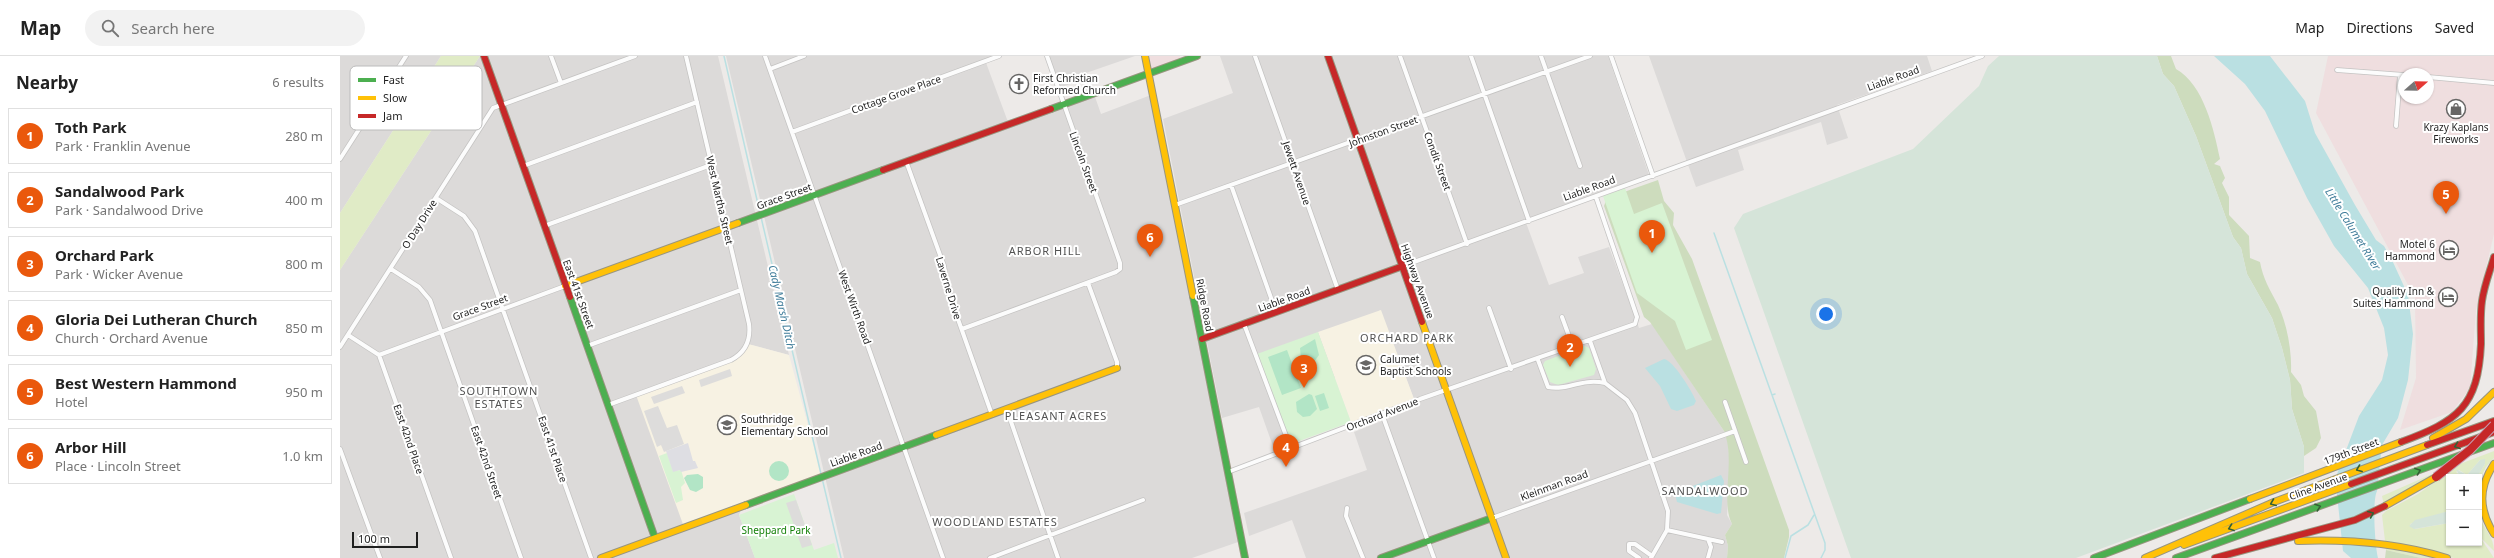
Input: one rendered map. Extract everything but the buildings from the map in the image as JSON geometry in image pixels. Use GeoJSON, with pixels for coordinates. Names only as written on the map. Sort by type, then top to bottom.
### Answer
{"type":"FeatureCollection","features":[{"type":"Feature","properties":{"kind":"main road","name":"East 41st Street"},"geometry":{"type":"LineString","coordinates":[[484,56],[655,538]]}},
{"type":"Feature","properties":{"kind":"main road","name":"Ridge Road"},"geometry":{"type":"LineString","coordinates":[[1145,56],[1245,558]]}},
{"type":"Feature","properties":{"kind":"main road","name":"Grace Street"},"geometry":{"type":"LineString","coordinates":[[565,286],[1063,103],[1197,56]]}},
{"type":"Feature","properties":{"kind":"main road","name":"Highway Avenue"},"geometry":{"type":"LineString","coordinates":[[1328,56],[1506,558]]}},
{"type":"Feature","properties":{"kind":"main road","name":"179th Street"},"geometry":{"type":"LineString","coordinates":[[2094,558],[2331,469],[2443,425],[2462,410],[2472,397],[2480,373],[2483,299],[2494,257]]}},
{"type":"Feature","properties":{"kind":"main road","name":"Liable Road"},"geometry":{"type":"LineString","coordinates":[[1202,339],[1403,266]]}},
{"type":"Feature","properties":{"kind":"main road","name":"Liable Road"},"geometry":{"type":"LineString","coordinates":[[601,558],[1007,410],[1117,368]]}},
{"type":"Feature","properties":{"kind":"main road"},"geometry":{"type":"LineString","coordinates":[[2400,453],[2459,425],[2476,412],[2494,392]]}},
{"type":"Feature","properties":{"kind":"main road"},"geometry":{"type":"LineString","coordinates":[[2146,558],[2188,538],[2335,478],[2400,453],[2494,421]]}},
{"type":"Feature","properties":{"kind":"main road"},"geometry":{"type":"LineString","coordinates":[[2215,558],[2327,529],[2388,506],[2436,477],[2470,450],[2494,425]]}},
{"type":"Feature","properties":{"kind":"main road","name":"Cline Avenue"},"geometry":{"type":"LineString","coordinates":[[2146,558],[2494,432]]}},
{"type":"Feature","properties":{"kind":"main road","name":"Cline Avenue"},"geometry":{"type":"LineString","coordinates":[[2176,558],[2494,443]]}},
{"type":"Feature","properties":{"kind":"main road"},"geometry":{"type":"LineString","coordinates":[[2494,464],[2483,482],[2481,497],[2484,516],[2494,534]]}},
{"type":"Feature","properties":{"kind":"main road","name":"Kleinman Road"},"geometry":{"type":"LineString","coordinates":[[1381,558],[1492,518]]}},
{"type":"Feature","properties":{"kind":"main road"},"geometry":{"type":"LineString","coordinates":[[2271,543],[2329,540],[2388,544],[2447,558]]}},
{"type":"Feature","properties":{"kind":"street"},"geometry":{"type":"LineString","coordinates":[[400,66],[406,56]]}},
{"type":"Feature","properties":{"kind":"street"},"geometry":{"type":"LineString","coordinates":[[552,56],[561,83]]}},
{"type":"Feature","properties":{"kind":"street"},"geometry":{"type":"LineString","coordinates":[[501,105],[635,56]]}},
{"type":"Feature","properties":{"kind":"street","name":"West Martha Street"},"geometry":{"type":"LineString","coordinates":[[608,405],[731,360],[740,354],[748,344],[750,330],[686,56]]}},
{"type":"Feature","properties":{"kind":"street","name":"West Wirth Road"},"geometry":{"type":"LineString","coordinates":[[765,56],[943,558]]}},
{"type":"Feature","properties":{"kind":"street"},"geometry":{"type":"LineString","coordinates":[[770,69],[804,56]]}},
{"type":"Feature","properties":{"kind":"street","name":"Cottage Grove Place"},"geometry":{"type":"LineString","coordinates":[[792,132],[999,56]]}},
{"type":"Feature","properties":{"kind":"street","name":"Lincoln Street"},"geometry":{"type":"LineString","coordinates":[[1047,56],[1120,263],[1120,269],[1088,282]]}},
{"type":"Feature","properties":{"kind":"street","name":"Jewett Avenue"},"geometry":{"type":"LineString","coordinates":[[1255,56],[1338,290]]}},
{"type":"Feature","properties":{"kind":"street","name":"Condit Street"},"geometry":{"type":"LineString","coordinates":[[1400,56],[1467,244]]}},
{"type":"Feature","properties":{"kind":"street"},"geometry":{"type":"LineString","coordinates":[[1471,56],[1529,221]]}},
{"type":"Feature","properties":{"kind":"street"},"geometry":{"type":"LineString","coordinates":[[1541,56],[1580,166]]}},
{"type":"Feature","properties":{"kind":"street","name":"Johnston Street"},"geometry":{"type":"LineString","coordinates":[[1175,206],[1590,56]]}},
{"type":"Feature","properties":{"kind":"street"},"geometry":{"type":"LineString","coordinates":[[1611,56],[1653,176]]}},
{"type":"Feature","properties":{"kind":"street","name":"Liable Road"},"geometry":{"type":"LineString","coordinates":[[1403,266],[1982,56]]}},
{"type":"Feature","properties":{"kind":"street"},"geometry":{"type":"LineString","coordinates":[[2337,70],[2398,75]]}},
{"type":"Feature","properties":{"kind":"street"},"geometry":{"type":"LineString","coordinates":[[2434,78],[2494,83]]}},
{"type":"Feature","properties":{"kind":"street"},"geometry":{"type":"LineString","coordinates":[[523,166],[696,102]]}},
{"type":"Feature","properties":{"kind":"street"},"geometry":{"type":"LineString","coordinates":[[2396,126],[2399,104]]}},
{"type":"Feature","properties":{"kind":"street","name":"O Day Drive"},"geometry":{"type":"LineString","coordinates":[[482,127],[494,108],[501,105]]}},
{"type":"Feature","properties":{"kind":"street"},"geometry":{"type":"LineString","coordinates":[[340,159],[359,130]]}},
{"type":"Feature","properties":{"kind":"street","name":"O Day Drive"},"geometry":{"type":"LineString","coordinates":[[340,348],[480,130]]}},
{"type":"Feature","properties":{"kind":"street","name":"Laverne Drive"},"geometry":{"type":"LineString","coordinates":[[906,161],[944,266],[948,291],[992,415]]}},
{"type":"Feature","properties":{"kind":"street"},"geometry":{"type":"LineString","coordinates":[[544,226],[711,165]]}},
{"type":"Feature","properties":{"kind":"street"},"geometry":{"type":"LineString","coordinates":[[1231,185],[1276,312]]}},
{"type":"Feature","properties":{"kind":"street","name":"Orchard Avenue"},"geometry":{"type":"LineString","coordinates":[[1228,472],[1446,390],[1538,360],[1638,322],[1596,196]]}},
{"type":"Feature","properties":{"kind":"street","name":"East 41st Place"},"geometry":{"type":"LineString","coordinates":[[436,198],[470,222],[503,309],[591,558]]}},
{"type":"Feature","properties":{"kind":"street","name":"East 42nd Street"},"geometry":{"type":"LineString","coordinates":[[390,269],[425,293],[441,332],[521,558]]}},
{"type":"Feature","properties":{"kind":"street"},"geometry":{"type":"LineString","coordinates":[[962,329],[1088,282],[1117,362],[1117,368]]}},
{"type":"Feature","properties":{"kind":"street","name":"Grace Street"},"geometry":{"type":"LineString","coordinates":[[379,355],[565,286]]}},
{"type":"Feature","properties":{"kind":"street"},"geometry":{"type":"LineString","coordinates":[[587,346],[741,290]]}},
{"type":"Feature","properties":{"kind":"street"},"geometry":{"type":"LineString","coordinates":[[1489,308],[1511,369]]}},
{"type":"Feature","properties":{"kind":"street"},"geometry":{"type":"LineString","coordinates":[[1562,317],[1573,347]]}},
{"type":"Feature","properties":{"kind":"street"},"geometry":{"type":"LineString","coordinates":[[1244,324],[1291,449]]}},
{"type":"Feature","properties":{"kind":"street"},"geometry":{"type":"LineString","coordinates":[[348,335],[379,355]]}},
{"type":"Feature","properties":{"kind":"street"},"geometry":{"type":"LineString","coordinates":[[1590,341],[1605,383]]}},
{"type":"Feature","properties":{"kind":"street","name":"East 42nd Place"},"geometry":{"type":"LineString","coordinates":[[379,355],[451,558]]}},
{"type":"Feature","properties":{"kind":"street"},"geometry":{"type":"LineString","coordinates":[[1538,360],[1548,387],[1558,389],[1579,382],[1593,381],[1605,383],[1627,400],[1634,413],[1666,504],[1666,530],[1652,557],[1635,544],[1629,544],[1629,551],[1639,558]]}},
{"type":"Feature","properties":{"kind":"street"},"geometry":{"type":"LineString","coordinates":[[1725,402],[1746,462]]}},
{"type":"Feature","properties":{"kind":"street"},"geometry":{"type":"LineString","coordinates":[[1007,410],[1058,558]]}},
{"type":"Feature","properties":{"kind":"street"},"geometry":{"type":"LineString","coordinates":[[1382,414],[1434,558]]}},
{"type":"Feature","properties":{"kind":"street","name":"Kleinman Road"},"geometry":{"type":"LineString","coordinates":[[1492,518],[1735,431]]}},
{"type":"Feature","properties":{"kind":"street"},"geometry":{"type":"LineString","coordinates":[[340,449],[380,558]]}},
{"type":"Feature","properties":{"kind":"street"},"geometry":{"type":"LineString","coordinates":[[990,558],[1050,536],[1068,527],[1143,500]]}},
{"type":"Feature","properties":{"kind":"street"},"geometry":{"type":"LineString","coordinates":[[1347,508],[1346,516],[1364,558]]}},
{"type":"Feature","properties":{"kind":"street"},"geometry":{"type":"LineString","coordinates":[[1666,530],[1722,542]]}},
{"type":"Feature","properties":{"kind":"street"},"geometry":{"type":"LineString","coordinates":[[1708,539],[1711,547],[1708,558]]}},
{"type":"Feature","properties":{"kind":"shaded area"},"geometry":{"type":"Polygon","coordinates":[[[340,56],[441,56],[435,66],[350,66],[350,130],[393,130],[340,213],[340,56]]]}},
{"type":"Feature","properties":{"kind":"shaded area"},"geometry":{"type":"Polygon","coordinates":[[[480,56],[718,56],[789,355],[748,344],[742,506],[739,515],[755,558],[340,558],[340,270],[432,130],[482,130],[482,66],[473,66],[480,56]]]}},
{"type":"Feature","properties":{"kind":"shaded area"},"geometry":{"type":"Polygon","coordinates":[[[726,56],[996,56],[985,60],[1008,122],[763,212],[726,56]]]}},
{"type":"Feature","properties":{"kind":"shaded area"},"geometry":{"type":"Polygon","coordinates":[[[1048,56],[1135,56],[1086,73],[1087,78],[1059,88],[1048,56]]]}},
{"type":"Feature","properties":{"kind":"shaded area"},"geometry":{"type":"Polygon","coordinates":[[[1146,56],[1180,56],[1181,61],[1149,73],[1146,56]]]}},
{"type":"Feature","properties":{"kind":"shaded area"},"geometry":{"type":"Polygon","coordinates":[[[1220,56],[1608,56],[1649,175],[1525,220],[1549,285],[1584,273],[1578,257],[1609,247],[1639,328],[1652,324],[1724,431],[1728,441],[1730,470],[1727,515],[1732,524],[1725,535],[1728,546],[1727,558],[1306,558],[1292,520],[1249,536],[1244,513],[1367,470],[1354,432],[1417,407],[1380,310],[1291,444],[1274,449],[1259,407],[1222,418],[1163,119],[1233,93],[1220,56]]]}},
{"type":"Feature","properties":{"kind":"shaded area"},"geometry":{"type":"Polygon","coordinates":[[[1649,56],[1927,56],[1932,71],[1837,105],[1848,138],[1827,145],[1821,122],[1738,150],[1744,170],[1696,187],[1649,56]]]}},
{"type":"Feature","properties":{"kind":"shaded area"},"geometry":{"type":"Polygon","coordinates":[[[1999,56],[2157,56],[2163,74],[2174,86],[2196,136],[2233,237],[2241,248],[2247,274],[2272,318],[2282,348],[2290,380],[2292,409],[2304,447],[2304,473],[2076,558],[1851,558],[1734,228],[1743,214],[1913,149],[1979,86],[1988,66],[1999,56]]]}},
{"type":"Feature","properties":{"kind":"shaded area"},"geometry":{"type":"Polygon","coordinates":[[[2328,56],[2494,56],[2494,234],[2476,310],[2470,388],[2452,412],[2400,430],[2416,378],[2415,298],[2316,113],[2328,56]]]}},
{"type":"Feature","properties":{"kind":"shaded area"},"geometry":{"type":"Polygon","coordinates":[[[1094,94],[1101,114],[1151,95],[1241,541],[1192,558],[844,558],[764,216],[1094,94]]]}},
{"type":"Feature","properties":{"kind":"shaded area","name":"Calumet Baptist Schools"},"geometry":{"type":"Polygon","coordinates":[[[1381,310],[1414,399],[1351,422],[1318,332],[1381,310]]]}},
{"type":"Feature","properties":{"kind":"shaded area","name":"Southridge Elementary School"},"geometry":{"type":"Polygon","coordinates":[[[748,344],[789,355],[822,477],[684,527],[636,395],[731,360],[748,344]]]}},
{"type":"Feature","properties":{"kind":"shaded area"},"geometry":{"type":"Polygon","coordinates":[[[730,369],[732,376],[701,387],[699,380],[730,369]]]}},
{"type":"Feature","properties":{"kind":"shaded area"},"geometry":{"type":"Polygon","coordinates":[[[682,386],[685,393],[654,404],[651,397],[682,386]]]}},
{"type":"Feature","properties":{"kind":"shaded area"},"geometry":{"type":"Polygon","coordinates":[[[658,406],[667,428],[677,425],[684,444],[664,452],[661,445],[657,447],[644,411],[658,406]]]}},
{"type":"Feature","properties":{"kind":"shaded area"},"geometry":{"type":"Polygon","coordinates":[[[688,443],[693,461],[695,461],[698,468],[681,472],[680,470],[673,472],[666,451],[688,443]]]}},
{"type":"Feature","properties":{"kind":"shaded area"},"geometry":{"type":"Polygon","coordinates":[[[2485,459],[2485,464],[2479,474],[2468,474],[2480,460],[2485,459]]]}},
{"type":"Feature","properties":{"kind":"shaded area"},"geometry":{"type":"Polygon","coordinates":[[[2456,469],[2465,474],[2458,474],[2456,469]]]}},
{"type":"Feature","properties":{"kind":"shaded area"},"geometry":{"type":"Polygon","coordinates":[[[796,500],[812,545],[802,548],[786,503],[796,500]]]}},
{"type":"Feature","properties":{"kind":"shaded area"},"geometry":{"type":"Polygon","coordinates":[[[2446,512],[2446,524],[2414,529],[2409,526],[2415,520],[2446,512]]]}},
{"type":"Feature","properties":{"kind":"green space"},"geometry":{"type":"Polygon","coordinates":[[[441,56],[480,56],[473,66],[435,66],[441,56]]]}},
{"type":"Feature","properties":{"kind":"green space"},"geometry":{"type":"Polygon","coordinates":[[[2157,56],[2171,56],[2176,69],[2186,76],[2201,97],[2215,135],[2220,159],[2214,164],[2220,166],[2225,178],[2222,183],[2229,197],[2229,215],[2249,236],[2250,258],[2260,262],[2265,279],[2281,312],[2291,355],[2291,372],[2301,385],[2304,396],[2316,411],[2321,438],[2316,448],[2304,456],[2304,447],[2292,409],[2290,380],[2282,348],[2272,318],[2247,274],[2241,248],[2233,237],[2196,136],[2174,86],[2163,74],[2157,56]]]}},
{"type":"Feature","properties":{"kind":"green space"},"geometry":{"type":"Polygon","coordinates":[[[393,130],[432,130],[340,270],[340,213],[393,130]]]}},
{"type":"Feature","properties":{"kind":"green space"},"geometry":{"type":"Polygon","coordinates":[[[1658,180],[1664,201],[1674,213],[1673,225],[1692,259],[1789,530],[1789,537],[1784,558],[1727,558],[1728,546],[1725,535],[1732,524],[1727,504],[1729,455],[1724,431],[1650,322],[1644,317],[1604,206],[1607,198],[1658,180]]]}},
{"type":"Feature","properties":{"kind":"green space"},"geometry":{"type":"Polygon","coordinates":[[[1625,188],[1634,214],[1662,203],[1712,340],[1686,350],[1675,321],[1637,293],[1603,196],[1625,188]]]}},
{"type":"Feature","properties":{"kind":"green space"},"geometry":{"type":"Polygon","coordinates":[[[1318,332],[1351,422],[1291,444],[1257,354],[1318,332]]]}},
{"type":"Feature","properties":{"kind":"green space"},"geometry":{"type":"Polygon","coordinates":[[[1315,339],[1319,355],[1314,362],[1305,362],[1301,359],[1300,348],[1315,339]]]}},
{"type":"Feature","properties":{"kind":"green space"},"geometry":{"type":"Polygon","coordinates":[[[1585,346],[1589,348],[1596,369],[1594,375],[1558,385],[1550,382],[1543,365],[1545,361],[1585,346]]]}},
{"type":"Feature","properties":{"kind":"green space"},"geometry":{"type":"Polygon","coordinates":[[[1287,350],[1301,388],[1282,395],[1268,357],[1287,350]]]}},
{"type":"Feature","properties":{"kind":"green space"},"geometry":{"type":"Polygon","coordinates":[[[1324,393],[1329,408],[1320,411],[1315,396],[1324,393]]]}},
{"type":"Feature","properties":{"kind":"green space"},"geometry":{"type":"Polygon","coordinates":[[[1309,394],[1312,395],[1317,409],[1310,416],[1303,417],[1297,412],[1296,402],[1309,394]]]}},
{"type":"Feature","properties":{"kind":"green space"},"geometry":{"type":"Polygon","coordinates":[[[2494,451],[2494,458],[2486,467],[2482,475],[2479,474],[2485,464],[2480,460],[2468,474],[2459,470],[2456,472],[2459,474],[2446,474],[2460,464],[2494,451]]]}},
{"type":"Feature","properties":{"kind":"green space"},"geometry":{"type":"Polygon","coordinates":[[[667,453],[673,471],[681,470],[685,483],[681,487],[683,500],[676,503],[659,456],[667,453]]]}},
{"type":"Feature","properties":{"kind":"green space"},"geometry":{"type":"Polygon","coordinates":[[[779,461],[786,464],[789,471],[786,478],[779,481],[772,478],[769,471],[772,464],[779,461]]]}},
{"type":"Feature","properties":{"kind":"green space"},"geometry":{"type":"Polygon","coordinates":[[[698,474],[703,477],[703,488],[696,492],[690,490],[684,478],[687,475],[698,474]]]}},
{"type":"Feature","properties":{"kind":"green space"},"geometry":{"type":"Polygon","coordinates":[[[2432,474],[2434,475],[2384,505],[2382,496],[2432,474]]]}},
{"type":"Feature","properties":{"kind":"green space"},"geometry":{"type":"Polygon","coordinates":[[[2446,474],[2446,512],[2410,524],[2415,529],[2446,524],[2446,546],[2482,546],[2482,540],[2494,558],[2454,558],[2385,541],[2382,515],[2386,511],[2418,494],[2446,474]]]}},
{"type":"Feature","properties":{"kind":"green space","name":"Sheppard Park"},"geometry":{"type":"Polygon","coordinates":[[[794,494],[814,550],[834,543],[838,558],[755,558],[739,515],[794,494]]]}},
{"type":"Feature","properties":{"kind":"green space"},"geometry":{"type":"Polygon","coordinates":[[[2482,523],[2491,537],[2494,551],[2482,539],[2482,523]]]}},
{"type":"Feature","properties":{"kind":"green space"},"geometry":{"type":"Polygon","coordinates":[[[2386,548],[2434,558],[2421,558],[2386,550],[2386,548]]]}},
{"type":"Feature","properties":{"kind":"green space"},"geometry":{"type":"Polygon","coordinates":[[[2386,550],[2421,558],[2385,558],[2386,550]]]}},
{"type":"Feature","properties":{"kind":"water","name":"Little Calumet River"},"geometry":{"type":"Polygon","coordinates":[[[2214,56],[2270,56],[2305,101],[2315,133],[2376,240],[2384,246],[2408,295],[2413,334],[2408,380],[2398,418],[2382,445],[2377,491],[2375,496],[2375,534],[2378,558],[2351,558],[2343,551],[2336,485],[2337,474],[2359,416],[2382,380],[2388,355],[2384,328],[2368,288],[2334,246],[2307,198],[2265,111],[2245,84],[2214,56]]]}},
{"type":"Feature","properties":{"kind":"water"},"geometry":{"type":"Polygon","coordinates":[[[1664,359],[1677,370],[1691,390],[1696,401],[1694,405],[1677,411],[1671,409],[1660,386],[1645,368],[1664,359]]]}},
{"type":"Feature","properties":{"kind":"water"},"geometry":{"type":"Polygon","coordinates":[[[1721,475],[1724,481],[1721,513],[1717,514],[1677,502],[1675,494],[1721,475]]]}},
{"type":"Feature","properties":{"kind":"waterway","name":"Cady Marsh Ditch"},"geometry":{"type":"LineString","coordinates":[[724,56],[760,213]]}},
{"type":"Feature","properties":{"kind":"waterway","name":"Cady Marsh Ditch"},"geometry":{"type":"LineString","coordinates":[[761,217],[821,474]]}},
{"type":"Feature","properties":{"kind":"waterway"},"geometry":{"type":"LineString","coordinates":[[1714,233],[1772,395]]}},
{"type":"Feature","properties":{"kind":"waterway"},"geometry":{"type":"LineString","coordinates":[[1775,394],[1772,395],[1825,543],[1825,550],[1821,558]]}},
{"type":"Feature","properties":{"kind":"waterway","name":"Cady Marsh Ditch"},"geometry":{"type":"LineString","coordinates":[[822,478],[841,558]]}},
{"type":"Feature","properties":{"kind":"waterway"},"geometry":{"type":"LineString","coordinates":[[1785,558],[1791,536],[1808,525],[1814,515]]}},
{"type":"Feature","properties":{"kind":"traffic: fast"},"geometry":{"type":"LineString","coordinates":[[1051,109],[1197,56]]}},
{"type":"Feature","properties":{"kind":"traffic: fast"},"geometry":{"type":"LineString","coordinates":[[738,223],[883,170]]}},
{"type":"Feature","properties":{"kind":"traffic: fast"},"geometry":{"type":"LineString","coordinates":[[1193,296],[1245,558]]}},
{"type":"Feature","properties":{"kind":"traffic: fast"},"geometry":{"type":"LineString","coordinates":[[570,297],[655,538]]}},
{"type":"Feature","properties":{"kind":"traffic: fast"},"geometry":{"type":"LineString","coordinates":[[746,505],[936,435]]}},
{"type":"Feature","properties":{"kind":"traffic: fast"},"geometry":{"type":"LineString","coordinates":[[2176,558],[2494,443]]}},
{"type":"Feature","properties":{"kind":"traffic: fast"},"geometry":{"type":"LineString","coordinates":[[2094,558],[2250,499]]}},
{"type":"Feature","properties":{"kind":"traffic: fast"},"geometry":{"type":"LineString","coordinates":[[1381,558],[1492,518]]}},
{"type":"Feature","properties":{"kind":"traffic: slow"},"geometry":{"type":"LineString","coordinates":[[1145,56],[1193,296]]}},
{"type":"Feature","properties":{"kind":"traffic: slow"},"geometry":{"type":"LineString","coordinates":[[565,286],[738,223]]}},
{"type":"Feature","properties":{"kind":"traffic: slow"},"geometry":{"type":"LineString","coordinates":[[1422,322],[1506,558]]}},
{"type":"Feature","properties":{"kind":"traffic: slow"},"geometry":{"type":"LineString","coordinates":[[936,435],[1117,368]]}},
{"type":"Feature","properties":{"kind":"traffic: slow"},"geometry":{"type":"LineString","coordinates":[[2433,438],[2466,419],[2494,392]]}},
{"type":"Feature","properties":{"kind":"traffic: slow"},"geometry":{"type":"LineString","coordinates":[[2250,499],[2401,442]]}},
{"type":"Feature","properties":{"kind":"traffic: slow"},"geometry":{"type":"LineString","coordinates":[[2145,558],[2274,502],[2427,445]]}},
{"type":"Feature","properties":{"kind":"traffic: slow"},"geometry":{"type":"LineString","coordinates":[[2494,464],[2485,482],[2482,499],[2485,516],[2494,534]]}},
{"type":"Feature","properties":{"kind":"traffic: slow"},"geometry":{"type":"LineString","coordinates":[[2385,506],[2436,477]]}},
{"type":"Feature","properties":{"kind":"traffic: slow"},"geometry":{"type":"LineString","coordinates":[[2184,545],[2351,484]]}},
{"type":"Feature","properties":{"kind":"traffic: slow"},"geometry":{"type":"LineString","coordinates":[[601,558],[746,505]]}},
{"type":"Feature","properties":{"kind":"traffic: slow"},"geometry":{"type":"LineString","coordinates":[[2298,541],[2373,543],[2410,549],[2447,558]]}},
{"type":"Feature","properties":{"kind":"traffic: jam"},"geometry":{"type":"LineString","coordinates":[[484,56],[570,297]]}},
{"type":"Feature","properties":{"kind":"traffic: jam"},"geometry":{"type":"LineString","coordinates":[[1328,56],[1422,322]]}},
{"type":"Feature","properties":{"kind":"traffic: jam"},"geometry":{"type":"LineString","coordinates":[[883,170],[1051,109]]}},
{"type":"Feature","properties":{"kind":"traffic: jam"},"geometry":{"type":"LineString","coordinates":[[2401,442],[2437,427],[2451,418],[2461,409],[2469,397],[2475,383],[2479,365],[2483,295],[2494,257]]}},
{"type":"Feature","properties":{"kind":"traffic: jam"},"geometry":{"type":"LineString","coordinates":[[1202,339],[1403,266]]}},
{"type":"Feature","properties":{"kind":"traffic: jam"},"geometry":{"type":"LineString","coordinates":[[2427,445],[2494,421]]}},
{"type":"Feature","properties":{"kind":"traffic: jam"},"geometry":{"type":"LineString","coordinates":[[2436,477],[2470,450],[2494,425]]}},
{"type":"Feature","properties":{"kind":"traffic: jam"},"geometry":{"type":"LineString","coordinates":[[2351,484],[2494,432]]}},
{"type":"Feature","properties":{"kind":"traffic: jam"},"geometry":{"type":"LineString","coordinates":[[2215,558],[2355,520],[2385,506]]}},
{"type":"Feature","properties":{"kind":"place","name":"First Christian Reformed Church"},"geometry":{"type":"Point","coordinates":[1019,84]}},
{"type":"Feature","properties":{"kind":"place","name":"Krazy Kaplans Fireworks"},"geometry":{"type":"Point","coordinates":[2456,109]}},
{"type":"Feature","properties":{"kind":"place","name":"Best Western Hammond"},"geometry":{"type":"Point","coordinates":[2446,214]}},
{"type":"Feature","properties":{"kind":"place","name":"Motel 6 Hammond"},"geometry":{"type":"Point","coordinates":[2449,250]}},
{"type":"Feature","properties":{"kind":"place","name":"Toth Park"},"geometry":{"type":"Point","coordinates":[1652,253]}},
{"type":"Feature","properties":{"kind":"place","name":"Arbor Hill"},"geometry":{"type":"Point","coordinates":[1150,257]}},
{"type":"Feature","properties":{"kind":"place","name":"Quality Inn & Suites Hammond"},"geometry":{"type":"Point","coordinates":[2448,297]}},
{"type":"Feature","properties":{"kind":"place","name":"Calumet Baptist Schools"},"geometry":{"type":"Point","coordinates":[1366,365]}},
{"type":"Feature","properties":{"kind":"place","name":"Sandalwood Park"},"geometry":{"type":"Point","coordinates":[1570,367]}},
{"type":"Feature","properties":{"kind":"place","name":"Orchard Park"},"geometry":{"type":"Point","coordinates":[1304,388]}},
{"type":"Feature","properties":{"kind":"place","name":"Southridge Elementary School"},"geometry":{"type":"Point","coordinates":[727,425]}},
{"type":"Feature","properties":{"kind":"place","name":"Gloria Dei Lutheran Church"},"geometry":{"type":"Point","coordinates":[1286,467]}},
{"type":"Feature","properties":{"kind":"district","name":"ARBOR HILL"},"geometry":{"type":"Point","coordinates":[1045,251]}},
{"type":"Feature","properties":{"kind":"district","name":"ORCHARD PARK"},"geometry":{"type":"Point","coordinates":[1407,338]}},
{"type":"Feature","properties":{"kind":"district","name":"SOUTHTOWN ESTATES"},"geometry":{"type":"Point","coordinates":[499,397]}},
{"type":"Feature","properties":{"kind":"district","name":"PLEASANT ACRES"},"geometry":{"type":"Point","coordinates":[1056,416]}},
{"type":"Feature","properties":{"kind":"district","name":"SANDALWOOD"},"geometry":{"type":"Point","coordinates":[1705,491]}},
{"type":"Feature","properties":{"kind":"district","name":"WOODLAND ESTATES"},"geometry":{"type":"Point","coordinates":[995,522]}}]}
